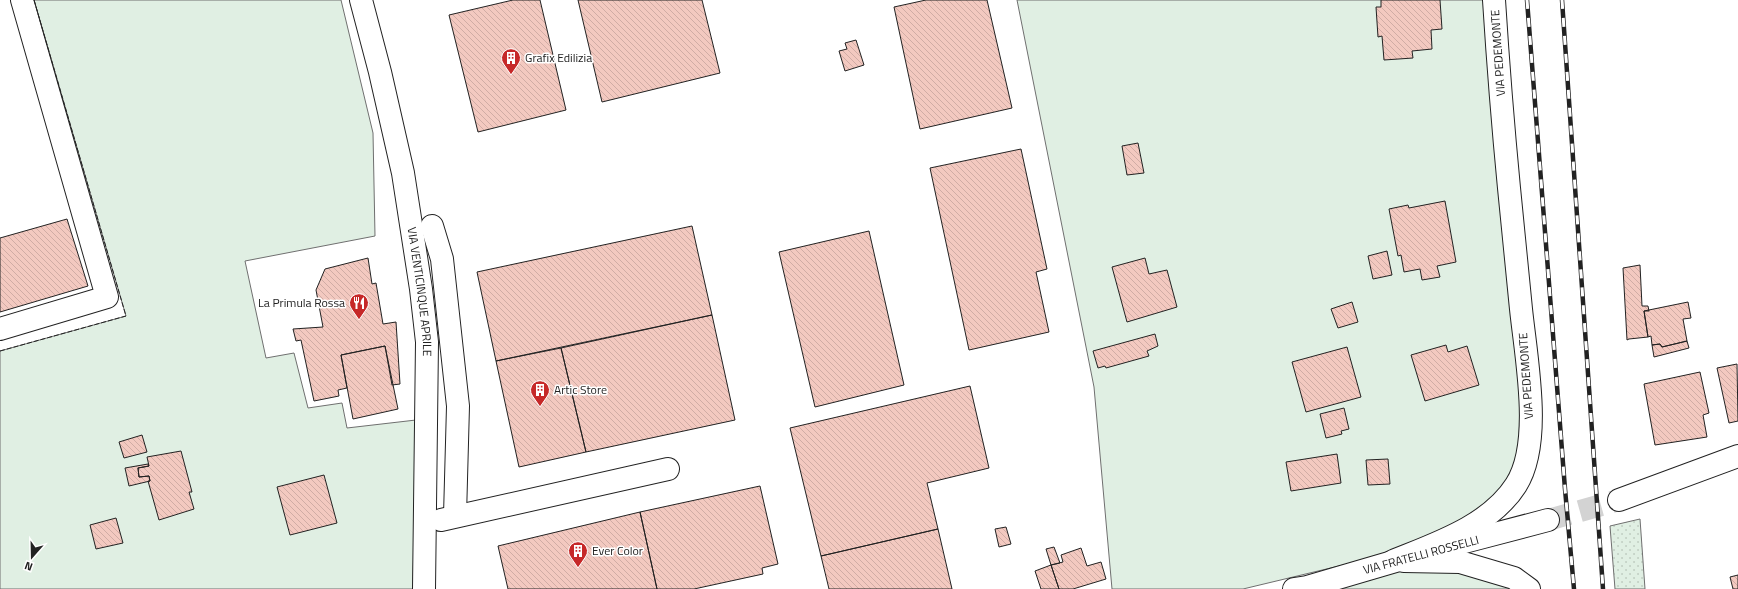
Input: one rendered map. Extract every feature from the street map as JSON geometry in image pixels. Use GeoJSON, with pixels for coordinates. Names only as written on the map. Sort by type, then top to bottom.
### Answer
{"type":"FeatureCollection","features":[{"type":"Feature","properties":{"kind":"street"},"geometry":{"type":"LineString","coordinates":[[0,329],[107,297],[22,0]]}},
{"type":"Feature","properties":{"kind":"street","name":"VIA VENTICINQUE APRILE"},"geometry":{"type":"LineString","coordinates":[[361,0],[380,72],[403,173],[421,289],[427,342],[424,589]]}},
{"type":"Feature","properties":{"kind":"street","name":"VIA PEDEMONTE"},"geometry":{"type":"LineString","coordinates":[[1393,562],[1454,537],[1500,505],[1515,486],[1525,468],[1528,448],[1530,394],[1503,132],[1494,0]]}},
{"type":"Feature","properties":{"kind":"street"},"geometry":{"type":"LineString","coordinates":[[432,226],[442,259],[458,406],[455,516]]}},
{"type":"Feature","properties":{"kind":"street"},"geometry":{"type":"LineString","coordinates":[[1620,500],[1738,456]]}},
{"type":"Feature","properties":{"kind":"street"},"geometry":{"type":"LineString","coordinates":[[424,523],[668,469]]}},
{"type":"Feature","properties":{"kind":"street","name":"VIA FRATELLI ROSSELLI"},"geometry":{"type":"LineString","coordinates":[[1303,588],[1548,520]]}},
{"type":"Feature","properties":{"kind":"street"},"geometry":{"type":"LineString","coordinates":[[1393,562],[1460,562],[1514,578],[1529,589]]}},
{"type":"Feature","properties":{"kind":"green space"},"geometry":{"type":"Polygon","coordinates":[[[34,0],[341,0],[373,133],[375,236],[245,261],[266,358],[294,353],[308,408],[342,403],[347,428],[416,420],[413,589],[0,589],[0,351],[126,316],[34,0]]]}},
{"type":"Feature","properties":{"kind":"green space"},"geometry":{"type":"Polygon","coordinates":[[[1017,0],[1484,0],[1520,393],[1519,446],[1509,481],[1477,513],[1389,554],[1243,589],[1112,589],[1094,387],[1017,0]]]}},
{"type":"Feature","properties":{"kind":"green space"},"geometry":{"type":"Polygon","coordinates":[[[1640,519],[1645,589],[1615,589],[1610,526],[1640,519]]]}},
{"type":"Feature","properties":{"kind":"green space"},"geometry":{"type":"Polygon","coordinates":[[[1394,568],[1459,568],[1519,589],[1321,589],[1394,568]]]}},
{"type":"Feature","properties":{"kind":"building","name":"Grafix Edilizia"},"geometry":{"type":"Polygon","coordinates":[[[513,0],[540,0],[566,110],[478,132],[449,15],[513,0]]]}},
{"type":"Feature","properties":{"kind":"building"},"geometry":{"type":"Polygon","coordinates":[[[578,0],[702,0],[720,73],[602,102],[578,0]]]}},
{"type":"Feature","properties":{"kind":"building"},"geometry":{"type":"Polygon","coordinates":[[[926,0],[987,0],[1012,108],[920,129],[894,7],[926,0]]]}},
{"type":"Feature","properties":{"kind":"building"},"geometry":{"type":"Polygon","coordinates":[[[1381,0],[1440,0],[1442,29],[1431,30],[1432,49],[1412,51],[1413,58],[1384,60],[1382,36],[1378,37],[1376,7],[1381,7],[1381,0]]]}},
{"type":"Feature","properties":{"kind":"building"},"geometry":{"type":"Polygon","coordinates":[[[856,40],[864,65],[845,71],[839,51],[847,49],[845,43],[856,40]]]}},
{"type":"Feature","properties":{"kind":"building"},"geometry":{"type":"Polygon","coordinates":[[[1138,143],[1144,173],[1127,175],[1122,146],[1138,143]]]}},
{"type":"Feature","properties":{"kind":"building"},"geometry":{"type":"Polygon","coordinates":[[[1021,149],[1047,269],[1036,272],[1049,332],[969,350],[930,168],[1021,149]]]}},
{"type":"Feature","properties":{"kind":"building"},"geometry":{"type":"Polygon","coordinates":[[[1445,201],[1456,262],[1437,266],[1440,277],[1422,280],[1420,269],[1404,272],[1401,255],[1398,256],[1389,209],[1408,205],[1409,208],[1445,201]]]}},
{"type":"Feature","properties":{"kind":"building"},"geometry":{"type":"Polygon","coordinates":[[[67,219],[88,286],[0,312],[0,238],[67,219]]]}},
{"type":"Feature","properties":{"kind":"building"},"geometry":{"type":"Polygon","coordinates":[[[692,226],[712,315],[496,361],[477,272],[692,226]]]}},
{"type":"Feature","properties":{"kind":"building"},"geometry":{"type":"Polygon","coordinates":[[[869,231],[904,385],[815,407],[779,252],[869,231]]]}},
{"type":"Feature","properties":{"kind":"building"},"geometry":{"type":"Polygon","coordinates":[[[1387,251],[1392,275],[1373,279],[1368,256],[1387,251]]]}},
{"type":"Feature","properties":{"kind":"building"},"geometry":{"type":"Polygon","coordinates":[[[368,258],[372,284],[376,283],[383,324],[396,322],[400,384],[392,385],[385,346],[341,355],[347,388],[338,390],[339,396],[314,401],[301,340],[296,341],[293,329],[323,327],[316,290],[325,269],[368,258]]]}},
{"type":"Feature","properties":{"kind":"building"},"geometry":{"type":"Polygon","coordinates":[[[1145,258],[1149,274],[1167,270],[1177,307],[1127,322],[1112,267],[1145,258]]]}},
{"type":"Feature","properties":{"kind":"building"},"geometry":{"type":"Polygon","coordinates":[[[1640,265],[1642,306],[1648,306],[1649,311],[1644,311],[1648,337],[1627,340],[1623,268],[1640,265]]]}},
{"type":"Feature","properties":{"kind":"building"},"geometry":{"type":"Polygon","coordinates":[[[1352,302],[1358,322],[1338,328],[1331,309],[1352,302]]]}},
{"type":"Feature","properties":{"kind":"building"},"geometry":{"type":"Polygon","coordinates":[[[1688,302],[1691,318],[1683,319],[1687,341],[1662,347],[1660,344],[1652,345],[1651,336],[1648,337],[1644,311],[1688,302]]]}},
{"type":"Feature","properties":{"kind":"building"},"geometry":{"type":"Polygon","coordinates":[[[712,315],[735,420],[586,452],[561,348],[712,315]]]}},
{"type":"Feature","properties":{"kind":"building"},"geometry":{"type":"Polygon","coordinates":[[[1155,334],[1158,346],[1147,351],[1149,356],[1106,368],[1105,366],[1098,368],[1093,351],[1155,334]]]}},
{"type":"Feature","properties":{"kind":"building"},"geometry":{"type":"Polygon","coordinates":[[[1687,341],[1689,348],[1654,357],[1652,345],[1660,344],[1662,347],[1687,341]]]}},
{"type":"Feature","properties":{"kind":"building"},"geometry":{"type":"Polygon","coordinates":[[[1446,345],[1448,352],[1467,346],[1479,385],[1425,401],[1411,355],[1446,345]]]}},
{"type":"Feature","properties":{"kind":"building"},"geometry":{"type":"Polygon","coordinates":[[[385,346],[398,409],[353,419],[341,355],[385,346]]]}},
{"type":"Feature","properties":{"kind":"building"},"geometry":{"type":"Polygon","coordinates":[[[1347,347],[1361,397],[1306,412],[1292,362],[1347,347]]]}},
{"type":"Feature","properties":{"kind":"building","name":"Artic Store"},"geometry":{"type":"Polygon","coordinates":[[[561,348],[586,452],[519,467],[496,361],[561,348]]]}},
{"type":"Feature","properties":{"kind":"building"},"geometry":{"type":"Polygon","coordinates":[[[1737,364],[1738,421],[1729,423],[1717,368],[1737,364]]]}},
{"type":"Feature","properties":{"kind":"building"},"geometry":{"type":"Polygon","coordinates":[[[1700,372],[1709,413],[1703,415],[1707,437],[1655,445],[1644,384],[1700,372]]]}},
{"type":"Feature","properties":{"kind":"building"},"geometry":{"type":"Polygon","coordinates":[[[970,386],[989,468],[927,483],[938,529],[821,556],[790,428],[970,386]]]}},
{"type":"Feature","properties":{"kind":"building"},"geometry":{"type":"Polygon","coordinates":[[[1344,408],[1349,429],[1341,431],[1342,434],[1326,438],[1320,414],[1344,408]]]}},
{"type":"Feature","properties":{"kind":"building"},"geometry":{"type":"Polygon","coordinates":[[[142,435],[147,452],[124,458],[119,442],[142,435]]]}},
{"type":"Feature","properties":{"kind":"building"},"geometry":{"type":"Polygon","coordinates":[[[181,451],[192,492],[189,492],[194,509],[159,520],[148,481],[150,481],[149,476],[139,477],[138,468],[149,466],[147,457],[181,451]]]}},
{"type":"Feature","properties":{"kind":"building"},"geometry":{"type":"Polygon","coordinates":[[[1337,454],[1341,483],[1291,491],[1286,462],[1337,454]]]}},
{"type":"Feature","properties":{"kind":"building"},"geometry":{"type":"Polygon","coordinates":[[[1388,459],[1390,484],[1368,485],[1366,460],[1388,459]]]}},
{"type":"Feature","properties":{"kind":"building"},"geometry":{"type":"Polygon","coordinates":[[[148,464],[149,466],[138,468],[139,477],[149,476],[150,481],[129,486],[125,468],[148,464]]]}},
{"type":"Feature","properties":{"kind":"building"},"geometry":{"type":"Polygon","coordinates":[[[324,475],[337,523],[290,535],[277,487],[324,475]]]}},
{"type":"Feature","properties":{"kind":"building"},"geometry":{"type":"Polygon","coordinates":[[[760,486],[778,564],[762,568],[763,574],[694,589],[657,589],[640,512],[760,486]]]}},
{"type":"Feature","properties":{"kind":"building","name":"Ever Color"},"geometry":{"type":"Polygon","coordinates":[[[640,512],[657,589],[508,589],[498,546],[640,512]]]}},
{"type":"Feature","properties":{"kind":"building"},"geometry":{"type":"Polygon","coordinates":[[[116,518],[123,543],[96,549],[90,525],[116,518]]]}},
{"type":"Feature","properties":{"kind":"building"},"geometry":{"type":"Polygon","coordinates":[[[1006,527],[1011,544],[999,547],[995,529],[1006,527]]]}},
{"type":"Feature","properties":{"kind":"building"},"geometry":{"type":"Polygon","coordinates":[[[938,529],[952,589],[829,589],[821,556],[938,529]]]}},
{"type":"Feature","properties":{"kind":"building"},"geometry":{"type":"Polygon","coordinates":[[[1054,547],[1060,563],[1051,565],[1046,549],[1054,547]]]}},
{"type":"Feature","properties":{"kind":"building"},"geometry":{"type":"Polygon","coordinates":[[[1081,548],[1087,566],[1101,562],[1106,579],[1073,589],[1059,589],[1051,565],[1063,562],[1061,555],[1081,548]]]}},
{"type":"Feature","properties":{"kind":"building"},"geometry":{"type":"Polygon","coordinates":[[[1051,565],[1059,589],[1041,589],[1035,571],[1051,565]]]}},
{"type":"Feature","properties":{"kind":"building"},"geometry":{"type":"Polygon","coordinates":[[[1738,575],[1738,589],[1733,589],[1730,577],[1738,575]]]}},
{"type":"Feature","properties":{"kind":"tunnel"},"geometry":{"type":"LineString","coordinates":[[1548,520],[1619,500]]}},
{"type":"Feature","properties":{"kind":"railway"},"geometry":{"type":"LineString","coordinates":[[1527,0],[1574,589]]}},
{"type":"Feature","properties":{"kind":"railway"},"geometry":{"type":"LineString","coordinates":[[1562,0],[1603,589]]}},
{"type":"Feature","properties":{"kind":"fence"},"geometry":{"type":"LineString","coordinates":[[0,351],[126,316],[34,0]]}},
{"type":"Feature","properties":{"kind":"place","name":"Grafix Edilizia"},"geometry":{"type":"Point","coordinates":[511,75]}},
{"type":"Feature","properties":{"kind":"place","name":"La Primula Rossa"},"geometry":{"type":"Point","coordinates":[359,320]}},
{"type":"Feature","properties":{"kind":"place","name":"Artic Store"},"geometry":{"type":"Point","coordinates":[540,407]}},
{"type":"Feature","properties":{"kind":"place","name":"Ever Color"},"geometry":{"type":"Point","coordinates":[578,568]}}]}
